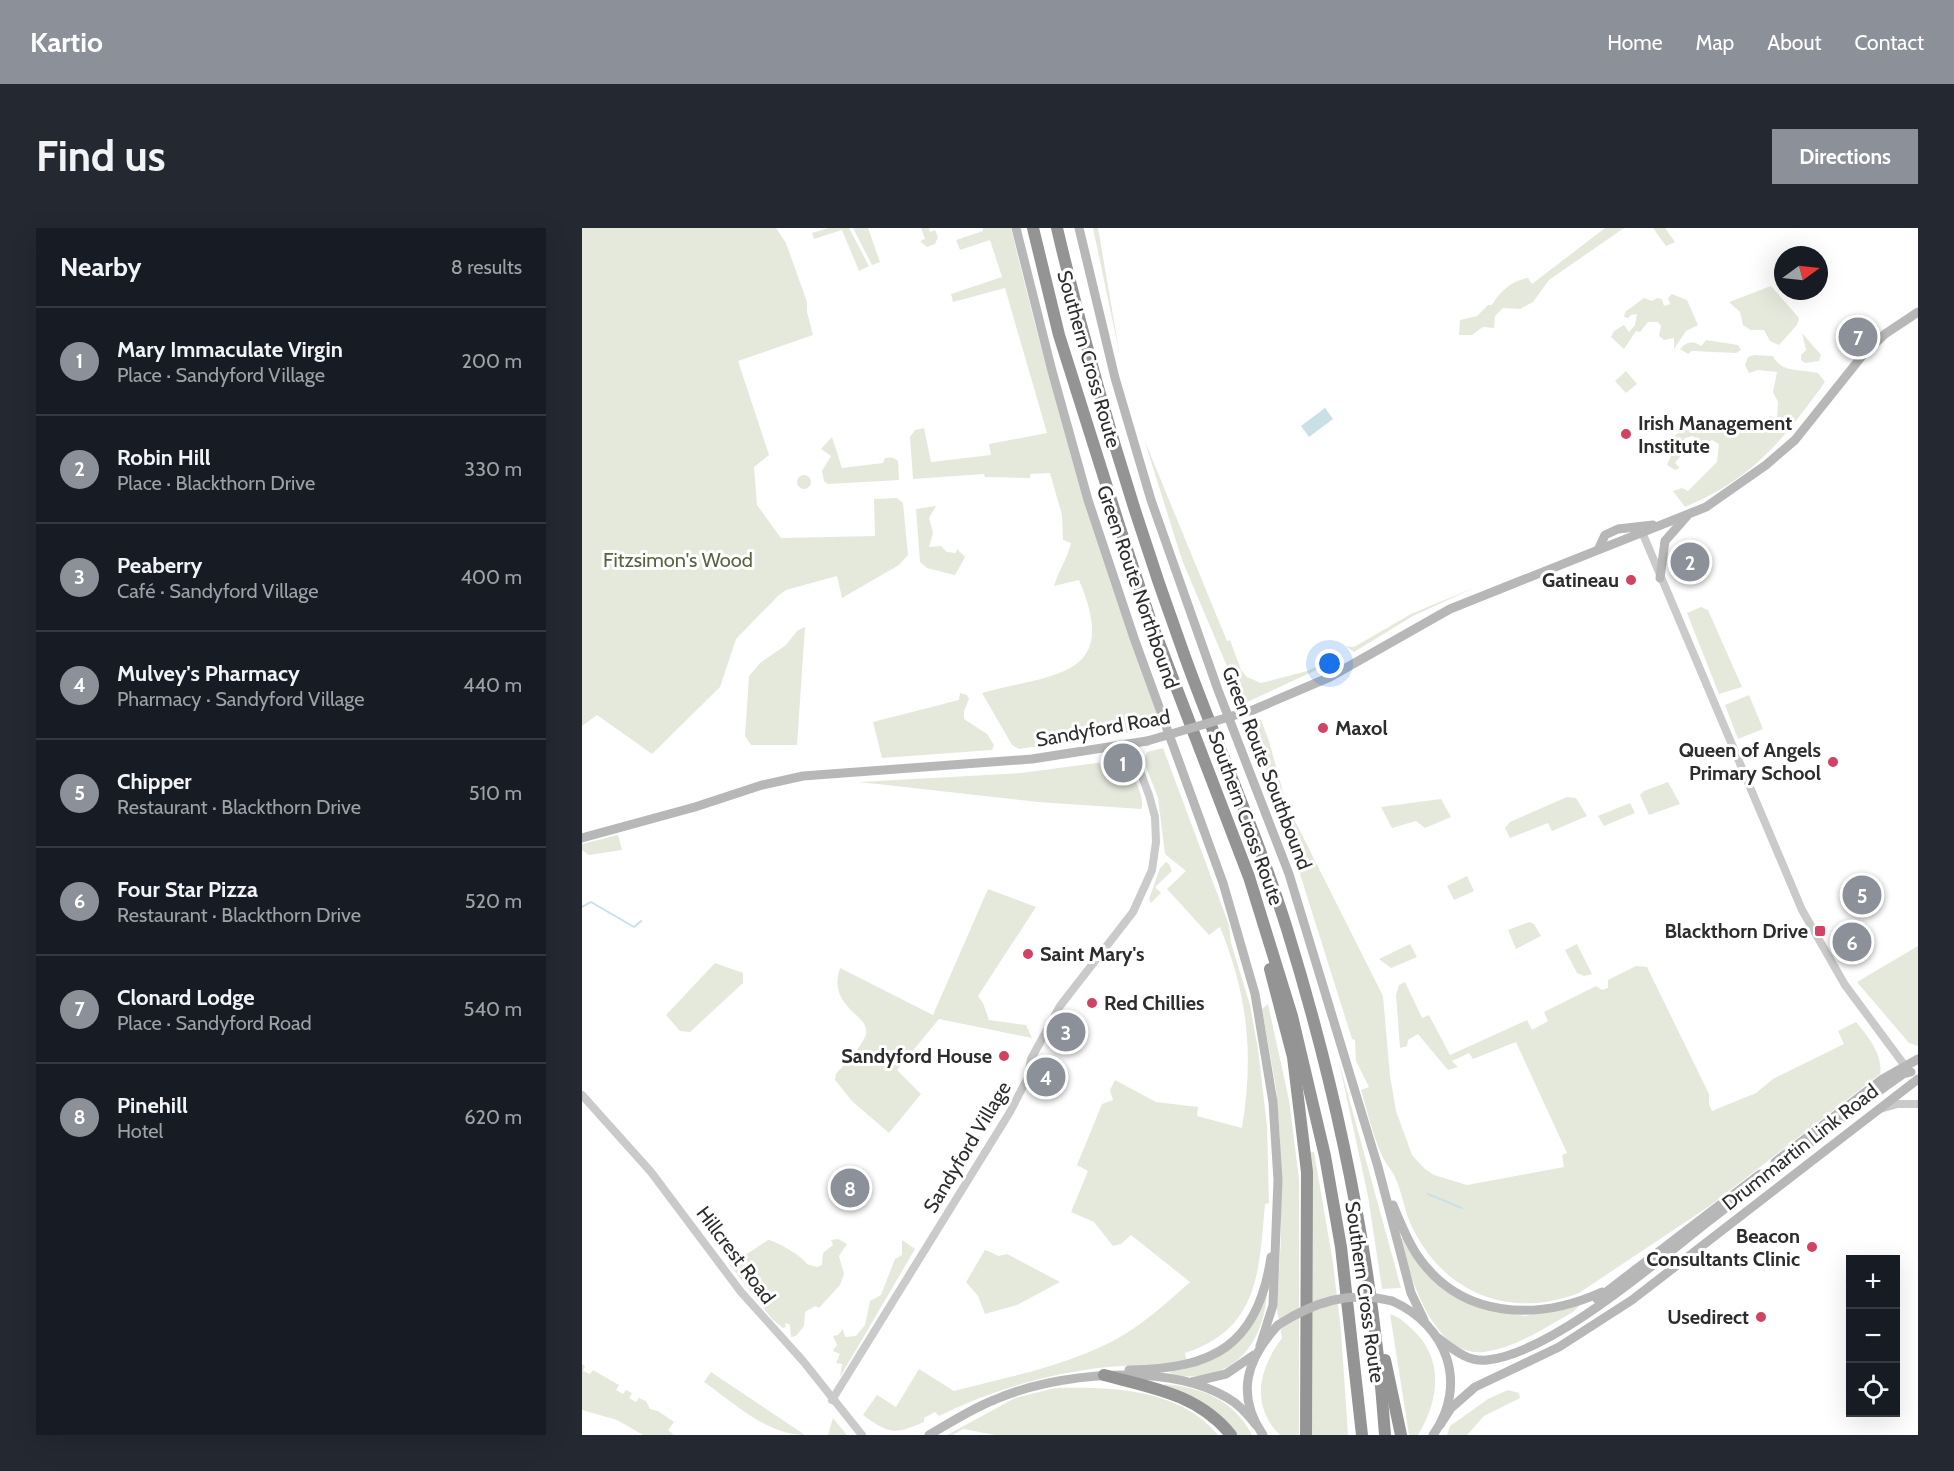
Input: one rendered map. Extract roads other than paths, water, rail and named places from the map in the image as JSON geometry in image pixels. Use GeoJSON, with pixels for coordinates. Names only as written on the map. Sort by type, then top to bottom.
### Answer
{"type":"FeatureCollection","features":[{"type":"Feature","properties":{"kind":"highway","name":"Southern Cross Route"},"geometry":{"type":"LineString","coordinates":[[1033,228],[1059,335],[1150,619],[1249,877],[1274,955],[1313,1101],[1341,1247],[1362,1435]]}},
{"type":"Feature","properties":{"kind":"highway","name":"Southern Cross Route"},"geometry":{"type":"LineString","coordinates":[[1057,228],[1088,350],[1151,558],[1185,657],[1286,926],[1338,1113],[1368,1270],[1385,1435]]}},
{"type":"Feature","properties":{"kind":"highway"},"geometry":{"type":"LineString","coordinates":[[1216,793],[1293,1057],[1301,1113],[1307,1172],[1306,1435]]}},
{"type":"Feature","properties":{"kind":"highway"},"geometry":{"type":"LineString","coordinates":[[1286,926],[1314,1004],[1340,1095],[1363,1202],[1385,1359],[1401,1435]]}},
{"type":"Feature","properties":{"kind":"highway"},"geometry":{"type":"LineString","coordinates":[[1104,1376],[1179,1395],[1218,1420],[1231,1435]]}},
{"type":"Feature","properties":{"kind":"main road","name":"Green Route Northbound"},"geometry":{"type":"LineString","coordinates":[[1016,228],[1052,371],[1098,530],[1242,942],[1255,994],[1269,1069],[1276,1135],[1278,1201],[1273,1305],[1260,1346]]}},
{"type":"Feature","properties":{"kind":"main road","name":"Green Route Southbound"},"geometry":{"type":"LineString","coordinates":[[1078,228],[1115,378],[1151,500],[1218,690],[1288,874],[1378,1167],[1408,1282],[1424,1320]]}},
{"type":"Feature","properties":{"kind":"main road","name":"Sandyford Road"},"geometry":{"type":"LineString","coordinates":[[582,838],[695,807],[762,784],[802,776],[1032,759],[1130,745],[1253,710],[1330,677],[1450,609],[1599,548],[1689,515],[1727,494],[1788,446],[1862,356],[1886,334],[1918,312]]}},
{"type":"Feature","properties":{"kind":"main road"},"geometry":{"type":"LineString","coordinates":[[1660,578],[1665,542],[1689,515]]}},
{"type":"Feature","properties":{"kind":"main road","name":"Sandyford Road"},"geometry":{"type":"LineString","coordinates":[[1599,548],[1605,535],[1618,530],[1661,525]]}},
{"type":"Feature","properties":{"kind":"main road","name":"Drummartin Link Road"},"geometry":{"type":"LineString","coordinates":[[1433,1435],[1451,1408],[1475,1387],[1559,1347],[1632,1300],[1878,1109],[1914,1075],[1918,1059]]}},
{"type":"Feature","properties":{"kind":"main road","name":"Drummartin Link Road"},"geometry":{"type":"LineString","coordinates":[[1438,1338],[1458,1353],[1484,1360],[1512,1353],[1552,1334],[1621,1289],[1886,1086],[1903,1074],[1914,1075]]}},
{"type":"Feature","properties":{"kind":"main road","name":"Drummartin Link Road"},"geometry":{"type":"LineString","coordinates":[[1552,1334],[1553,1328],[1612,1287],[1805,1137],[1914,1075]]}},
{"type":"Feature","properties":{"kind":"main road"},"geometry":{"type":"LineString","coordinates":[[1378,1167],[1401,1224],[1417,1256],[1456,1292],[1496,1308],[1539,1311],[1579,1302],[1612,1287]]}},
{"type":"Feature","properties":{"kind":"main road","name":"Green Route Northbound"},"geometry":{"type":"LineString","coordinates":[[1084,1376],[1102,1372],[1183,1367],[1214,1355],[1235,1339],[1251,1320],[1265,1288],[1278,1201]]}},
{"type":"Feature","properties":{"kind":"main road"},"geometry":{"type":"LineString","coordinates":[[1261,1432],[1248,1395],[1248,1378],[1254,1355],[1260,1346],[1278,1325],[1312,1306],[1336,1298],[1363,1296],[1392,1301],[1412,1310],[1424,1320],[1438,1338],[1450,1377],[1448,1401],[1440,1425]]}},
{"type":"Feature","properties":{"kind":"main road"},"geometry":{"type":"LineString","coordinates":[[1191,1382],[1226,1374],[1254,1355]]}},
{"type":"Feature","properties":{"kind":"main road"},"geometry":{"type":"LineString","coordinates":[[929,1435],[993,1400],[1023,1389],[1084,1376],[1130,1375],[1191,1382],[1233,1401],[1261,1432]]}},
{"type":"Feature","properties":{"kind":"street"},"geometry":{"type":"LineString","coordinates":[[1642,532],[1802,910],[1845,985],[1914,1075]]}},
{"type":"Feature","properties":{"kind":"street","name":"Sandyford Village"},"geometry":{"type":"LineString","coordinates":[[832,1400],[1005,1121],[1028,1077],[1031,1059],[1060,1006],[1133,912],[1143,894],[1152,870],[1156,829],[1149,795],[1130,745]]}},
{"type":"Feature","properties":{"kind":"street","name":"Hillcrest Road"},"geometry":{"type":"LineString","coordinates":[[582,1095],[655,1178],[741,1292],[803,1361],[862,1435]]}},
{"type":"Feature","properties":{"kind":"street"},"geometry":{"type":"LineString","coordinates":[[1878,1109],[1898,1104],[1918,1104]]}},
{"type":"Feature","properties":{"kind":"water"},"geometry":{"type":"Polygon","coordinates":[[[1325,408],[1333,419],[1309,437],[1301,426],[1325,408]]]}},
{"type":"Feature","properties":{"kind":"waterway"},"geometry":{"type":"LineString","coordinates":[[582,907],[591,902],[634,927],[641,921]]}},
{"type":"Feature","properties":{"kind":"waterway"},"geometry":{"type":"LineString","coordinates":[[1428,1194],[1462,1208]]}},
{"type":"Feature","properties":{"kind":"place","name":"Clonard Lodge"},"geometry":{"type":"Point","coordinates":[1858,337]}},
{"type":"Feature","properties":{"kind":"place","name":"Irish Management Institute"},"geometry":{"type":"Point","coordinates":[1626,434]}},
{"type":"Feature","properties":{"kind":"place","name":"Robin Hill"},"geometry":{"type":"Point","coordinates":[1690,562]}},
{"type":"Feature","properties":{"kind":"place","name":"Gatineau"},"geometry":{"type":"Point","coordinates":[1631,580]}},
{"type":"Feature","properties":{"kind":"place","name":"Maxol"},"geometry":{"type":"Point","coordinates":[1323,728]}},
{"type":"Feature","properties":{"kind":"place","name":"Queen of Angels Primary School"},"geometry":{"type":"Point","coordinates":[1833,762]}},
{"type":"Feature","properties":{"kind":"place","name":"Mary Immaculate Virgin"},"geometry":{"type":"Point","coordinates":[1123,763]}},
{"type":"Feature","properties":{"kind":"place","name":"Chipper"},"geometry":{"type":"Point","coordinates":[1862,895]}},
{"type":"Feature","properties":{"kind":"place","name":"Blackthorn Drive"},"geometry":{"type":"Point","coordinates":[1820,931]}},
{"type":"Feature","properties":{"kind":"place","name":"Four Star Pizza"},"geometry":{"type":"Point","coordinates":[1852,942]}},
{"type":"Feature","properties":{"kind":"place","name":"Saint Mary's"},"geometry":{"type":"Point","coordinates":[1028,954]}},
{"type":"Feature","properties":{"kind":"place","name":"Red Chillies"},"geometry":{"type":"Point","coordinates":[1092,1003]}},
{"type":"Feature","properties":{"kind":"place","name":"Peaberry"},"geometry":{"type":"Point","coordinates":[1066,1032]}},
{"type":"Feature","properties":{"kind":"place","name":"Sandyford House"},"geometry":{"type":"Point","coordinates":[1004,1056]}},
{"type":"Feature","properties":{"kind":"place","name":"Mulvey's Pharmacy"},"geometry":{"type":"Point","coordinates":[1046,1077]}},
{"type":"Feature","properties":{"kind":"place","name":"Pinehill"},"geometry":{"type":"Point","coordinates":[850,1188]}},
{"type":"Feature","properties":{"kind":"place","name":"Beacon Consultants Clinic"},"geometry":{"type":"Point","coordinates":[1812,1247]}},
{"type":"Feature","properties":{"kind":"place","name":"Usedirect"},"geometry":{"type":"Point","coordinates":[1761,1317]}},
{"type":"Feature","properties":{"kind":"park label","name":"Fitzsimon's Wood"},"geometry":{"type":"Point","coordinates":[678,560]}}]}
